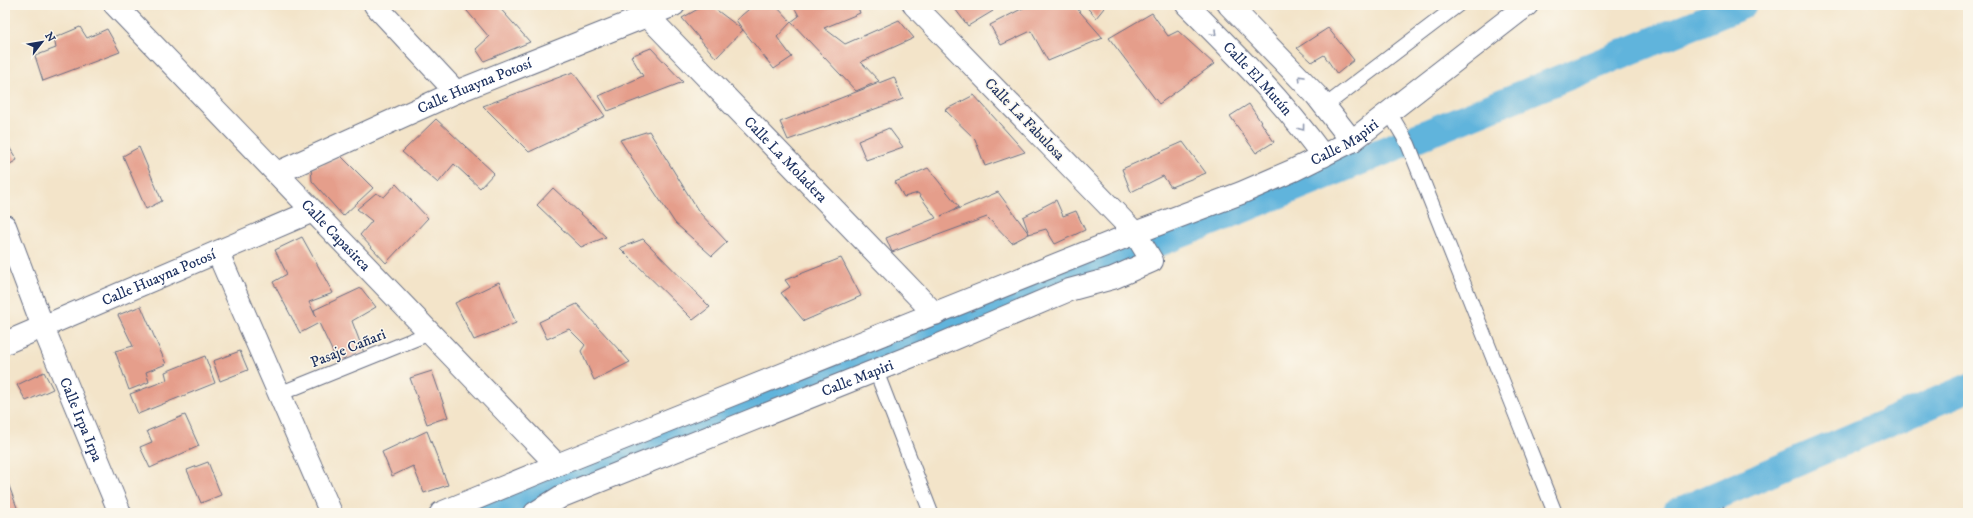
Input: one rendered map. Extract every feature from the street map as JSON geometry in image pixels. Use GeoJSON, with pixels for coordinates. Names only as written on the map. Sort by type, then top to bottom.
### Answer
{"type":"FeatureCollection","features":[{"type":"Feature","properties":{"kind":"street","name":"Calle Capasirca"},"geometry":{"type":"LineString","coordinates":[[114,5],[557,465]]}},
{"type":"Feature","properties":{"kind":"street"},"geometry":{"type":"LineString","coordinates":[[375,5],[456,92]]}},
{"type":"Feature","properties":{"kind":"street","name":"Calle Huayna Potosí"},"geometry":{"type":"LineString","coordinates":[[277,173],[642,10],[674,5]]}},
{"type":"Feature","properties":{"kind":"street","name":"Calle La Fabulosa"},"geometry":{"type":"LineString","coordinates":[[914,5],[1135,233]]}},
{"type":"Feature","properties":{"kind":"street","name":"Calle El Mutún"},"geometry":{"type":"LineString","coordinates":[[1187,5],[1243,61],[1301,125],[1323,156]]}},
{"type":"Feature","properties":{"kind":"street","name":"Calle El Mutún"},"geometry":{"type":"LineString","coordinates":[[1229,5],[1286,62],[1325,106],[1352,141]]}},
{"type":"Feature","properties":{"kind":"street","name":"Calle Mapiri"},"geometry":{"type":"LineString","coordinates":[[441,513],[1135,233],[1241,193],[1323,156],[1352,141],[1528,5]]}},
{"type":"Feature","properties":{"kind":"street","name":"Calle La Moladera"},"geometry":{"type":"LineString","coordinates":[[642,10],[935,314]]}},
{"type":"Feature","properties":{"kind":"street","name":"Calle Huayna Potosí"},"geometry":{"type":"LineString","coordinates":[[5,343],[313,212]]}},
{"type":"Feature","properties":{"kind":"street","name":"Calle Irpa Irpa"},"geometry":{"type":"LineString","coordinates":[[5,226],[43,327],[120,513]]}},
{"type":"Feature","properties":{"kind":"street","name":"Calle Mapiri"},"geometry":{"type":"LineString","coordinates":[[535,513],[562,496],[876,371],[1069,290],[1113,278],[1152,261],[1135,233]]}},
{"type":"Feature","properties":{"kind":"street"},"geometry":{"type":"LineString","coordinates":[[218,253],[331,513]]}},
{"type":"Feature","properties":{"kind":"lane"},"geometry":{"type":"LineString","coordinates":[[1325,106],[1458,5]]}},
{"type":"Feature","properties":{"kind":"lane"},"geometry":{"type":"LineString","coordinates":[[1389,112],[1408,144],[1554,513]]}},
{"type":"Feature","properties":{"kind":"lane","name":"Pasaje Cañari"},"geometry":{"type":"LineString","coordinates":[[279,394],[430,333]]}},
{"type":"Feature","properties":{"kind":"lane"},"geometry":{"type":"LineString","coordinates":[[876,371],[931,513]]}},
{"type":"Feature","properties":{"kind":"path"},"geometry":{"type":"LineString","coordinates":[[1708,513],[1726,506]]}},
{"type":"Feature","properties":{"kind":"building"},"geometry":{"type":"Polygon","coordinates":[[[462,5],[497,5],[530,42],[484,61],[476,49],[489,37],[462,5]]]}},
{"type":"Feature","properties":{"kind":"building"},"geometry":{"type":"Polygon","coordinates":[[[705,5],[710,5],[743,30],[716,58],[682,18],[705,5]]]}},
{"type":"Feature","properties":{"kind":"building"},"geometry":{"type":"Polygon","coordinates":[[[754,5],[775,5],[791,22],[777,37],[792,57],[774,69],[736,20],[754,5]]]}},
{"type":"Feature","properties":{"kind":"building"},"geometry":{"type":"Polygon","coordinates":[[[793,5],[857,5],[860,13],[824,28],[845,44],[899,20],[914,38],[861,62],[879,81],[856,91],[791,22],[799,16],[793,5]]]}},
{"type":"Feature","properties":{"kind":"building"},"geometry":{"type":"Polygon","coordinates":[[[952,5],[989,5],[993,11],[968,26],[952,5]]]}},
{"type":"Feature","properties":{"kind":"building"},"geometry":{"type":"Polygon","coordinates":[[[1029,5],[1074,5],[1103,38],[1048,61],[1031,31],[1001,45],[990,25],[1029,5]]]}},
{"type":"Feature","properties":{"kind":"building"},"geometry":{"type":"Polygon","coordinates":[[[1085,5],[1102,5],[1104,8],[1096,18],[1085,5]]]}},
{"type":"Feature","properties":{"kind":"building"},"geometry":{"type":"Polygon","coordinates":[[[1152,13],[1168,36],[1178,31],[1214,64],[1159,104],[1109,38],[1152,13]]]}},
{"type":"Feature","properties":{"kind":"building"},"geometry":{"type":"Polygon","coordinates":[[[80,27],[87,38],[107,29],[120,52],[43,81],[35,56],[56,48],[54,38],[80,27]]]}},
{"type":"Feature","properties":{"kind":"building"},"geometry":{"type":"Polygon","coordinates":[[[1328,28],[1354,60],[1337,74],[1324,55],[1312,62],[1297,48],[1328,28]]]}},
{"type":"Feature","properties":{"kind":"building"},"geometry":{"type":"Polygon","coordinates":[[[651,48],[683,82],[608,111],[599,96],[643,76],[631,56],[651,48]]]}},
{"type":"Feature","properties":{"kind":"building"},"geometry":{"type":"Polygon","coordinates":[[[573,72],[605,116],[529,152],[483,106],[573,72]]]}},
{"type":"Feature","properties":{"kind":"building"},"geometry":{"type":"Polygon","coordinates":[[[894,77],[903,99],[788,140],[780,122],[894,77]]]}},
{"type":"Feature","properties":{"kind":"building"},"geometry":{"type":"Polygon","coordinates":[[[974,95],[1025,152],[985,166],[975,139],[945,110],[974,95]]]}},
{"type":"Feature","properties":{"kind":"building"},"geometry":{"type":"Polygon","coordinates":[[[1249,104],[1274,142],[1256,153],[1230,116],[1249,104]]]}},
{"type":"Feature","properties":{"kind":"building"},"geometry":{"type":"Polygon","coordinates":[[[436,119],[494,173],[480,188],[454,164],[438,183],[402,152],[436,119]]]}},
{"type":"Feature","properties":{"kind":"building"},"geometry":{"type":"Polygon","coordinates":[[[889,128],[903,147],[866,160],[858,141],[889,128]]]}},
{"type":"Feature","properties":{"kind":"building"},"geometry":{"type":"Polygon","coordinates":[[[649,131],[699,212],[727,242],[712,256],[675,223],[620,140],[649,131]]]}},
{"type":"Feature","properties":{"kind":"building"},"geometry":{"type":"Polygon","coordinates":[[[5,140],[17,160],[5,167],[5,140]]]}},
{"type":"Feature","properties":{"kind":"building"},"geometry":{"type":"Polygon","coordinates":[[[1183,142],[1206,173],[1171,187],[1163,176],[1131,192],[1122,169],[1183,142]]]}},
{"type":"Feature","properties":{"kind":"building"},"geometry":{"type":"Polygon","coordinates":[[[139,147],[162,201],[146,209],[123,156],[139,147]]]}},
{"type":"Feature","properties":{"kind":"building"},"geometry":{"type":"Polygon","coordinates":[[[341,156],[373,188],[343,216],[312,181],[311,169],[341,156]]]}},
{"type":"Feature","properties":{"kind":"building"},"geometry":{"type":"Polygon","coordinates":[[[928,168],[959,207],[941,216],[998,192],[1029,234],[1012,243],[987,217],[892,252],[886,238],[936,218],[918,193],[904,197],[895,182],[928,168]]]}},
{"type":"Feature","properties":{"kind":"building"},"geometry":{"type":"Polygon","coordinates":[[[396,184],[428,218],[386,263],[360,235],[372,221],[357,209],[376,193],[384,197],[396,184]]]}},
{"type":"Feature","properties":{"kind":"building"},"geometry":{"type":"Polygon","coordinates":[[[553,188],[606,237],[581,247],[537,205],[553,188]]]}},
{"type":"Feature","properties":{"kind":"building"},"geometry":{"type":"Polygon","coordinates":[[[1056,200],[1063,216],[1076,211],[1085,230],[1055,244],[1046,229],[1029,234],[1023,217],[1056,200]]]}},
{"type":"Feature","properties":{"kind":"building"},"geometry":{"type":"Polygon","coordinates":[[[302,237],[333,293],[309,302],[316,317],[314,310],[361,288],[376,307],[352,321],[364,353],[338,363],[319,323],[300,333],[273,282],[287,274],[275,250],[302,237]]]}},
{"type":"Feature","properties":{"kind":"building"},"geometry":{"type":"Polygon","coordinates":[[[643,239],[710,307],[693,320],[620,248],[643,239]]]}},
{"type":"Feature","properties":{"kind":"building"},"geometry":{"type":"Polygon","coordinates":[[[841,258],[861,296],[804,321],[781,293],[790,287],[785,280],[841,258]]]}},
{"type":"Feature","properties":{"kind":"building"},"geometry":{"type":"Polygon","coordinates":[[[499,282],[516,323],[474,340],[455,303],[499,282]]]}},
{"type":"Feature","properties":{"kind":"building"},"geometry":{"type":"Polygon","coordinates":[[[577,304],[630,362],[594,380],[581,351],[585,345],[569,329],[547,339],[539,322],[577,304]]]}},
{"type":"Feature","properties":{"kind":"building"},"geometry":{"type":"Polygon","coordinates":[[[141,306],[166,364],[146,372],[149,382],[129,390],[115,351],[133,346],[118,315],[141,306]]]}},
{"type":"Feature","properties":{"kind":"building"},"geometry":{"type":"Polygon","coordinates":[[[240,351],[248,370],[220,381],[213,361],[240,351]]]}},
{"type":"Feature","properties":{"kind":"building"},"geometry":{"type":"Polygon","coordinates":[[[205,356],[215,383],[138,414],[130,394],[167,380],[165,372],[205,356]]]}},
{"type":"Feature","properties":{"kind":"building"},"geometry":{"type":"Polygon","coordinates":[[[432,371],[448,417],[427,424],[410,378],[432,371]]]}},
{"type":"Feature","properties":{"kind":"building"},"geometry":{"type":"Polygon","coordinates":[[[44,372],[53,389],[26,401],[17,385],[44,372]]]}},
{"type":"Feature","properties":{"kind":"building"},"geometry":{"type":"Polygon","coordinates":[[[185,415],[199,446],[150,468],[140,447],[152,442],[147,431],[185,415]]]}},
{"type":"Feature","properties":{"kind":"building"},"geometry":{"type":"Polygon","coordinates":[[[427,431],[448,485],[424,493],[413,466],[392,476],[382,452],[427,431]]]}},
{"type":"Feature","properties":{"kind":"building"},"geometry":{"type":"Polygon","coordinates":[[[208,462],[221,495],[201,503],[187,470],[208,462]]]}},
{"type":"Feature","properties":{"kind":"building"},"geometry":{"type":"Polygon","coordinates":[[[5,475],[19,513],[5,513],[5,475]]]}},
{"type":"Feature","properties":{"kind":"waterway"},"geometry":{"type":"LineString","coordinates":[[476,513],[1205,224],[1742,5]]}},
{"type":"Feature","properties":{"kind":"waterway"},"geometry":{"type":"LineString","coordinates":[[1676,513],[1968,388]]}}]}
